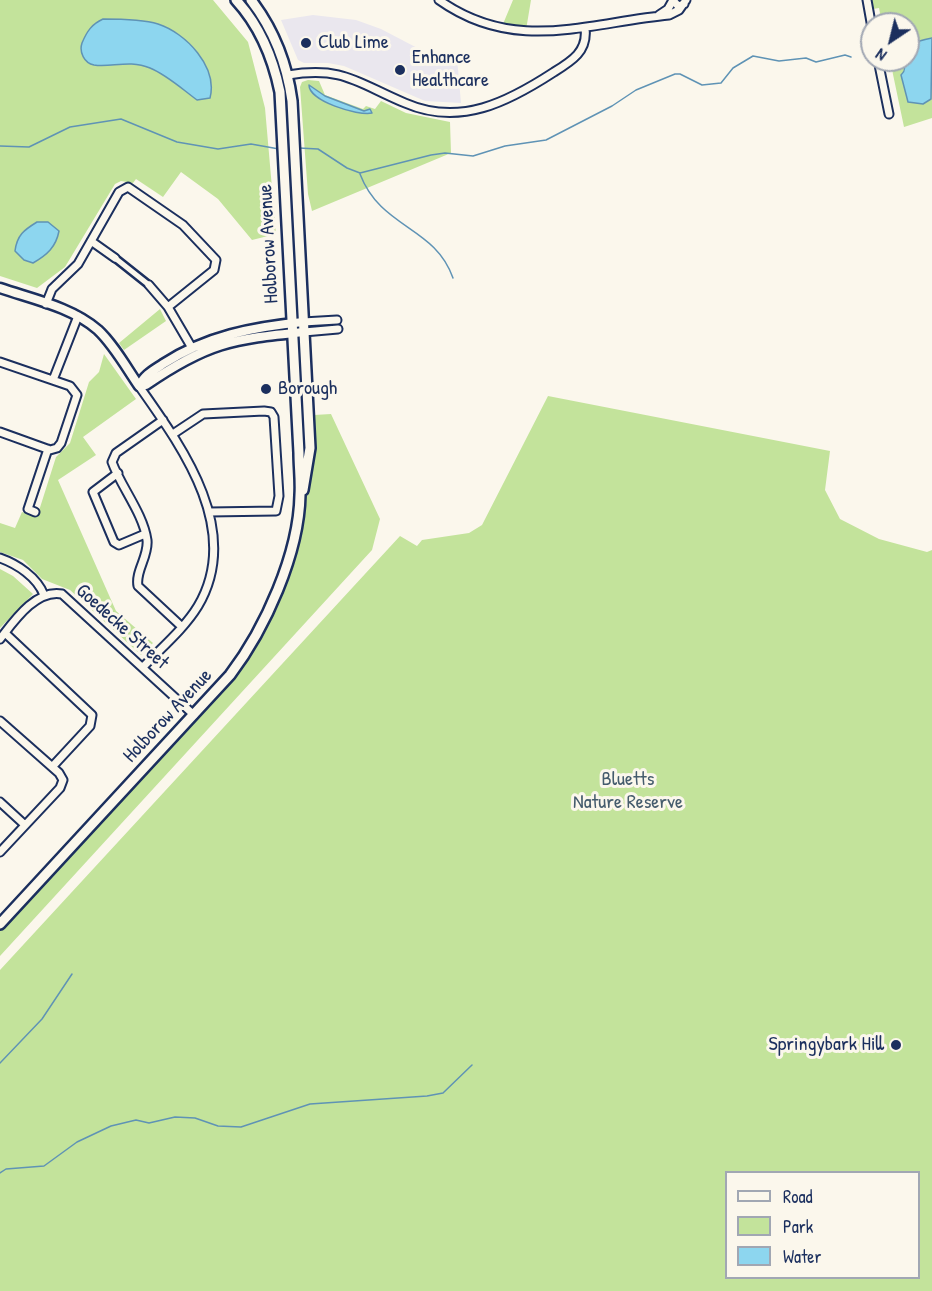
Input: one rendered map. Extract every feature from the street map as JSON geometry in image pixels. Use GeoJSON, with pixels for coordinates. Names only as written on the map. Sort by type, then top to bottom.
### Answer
{"type":"FeatureCollection","features":[{"type":"Feature","properties":{"kind":"main road","name":"Holborow Avenue"},"geometry":{"type":"LineString","coordinates":[[236,0],[259,33],[277,77],[300,496]]}},
{"type":"Feature","properties":{"kind":"main road","name":"Holborow Avenue"},"geometry":{"type":"LineString","coordinates":[[0,924],[194,715],[241,660],[267,616],[288,557],[300,496],[308,472],[310,448],[292,101],[288,75],[273,35],[251,0]]}},
{"type":"Feature","properties":{"kind":"main road"},"geometry":{"type":"LineString","coordinates":[[277,77],[288,75]]}},
{"type":"Feature","properties":{"kind":"street"},"geometry":{"type":"LineString","coordinates":[[439,0],[478,21],[506,29],[539,33],[673,14],[685,2]]}},
{"type":"Feature","properties":{"kind":"street"},"geometry":{"type":"LineString","coordinates":[[657,16],[668,9],[674,0],[678,6],[685,2]]}},
{"type":"Feature","properties":{"kind":"street"},"geometry":{"type":"LineString","coordinates":[[288,75],[316,72],[337,73],[420,109],[444,113],[470,112],[512,98],[570,62],[583,48],[586,38],[585,28]]}},
{"type":"Feature","properties":{"kind":"street"},"geometry":{"type":"LineString","coordinates":[[880,72],[889,114]]}},
{"type":"Feature","properties":{"kind":"street"},"geometry":{"type":"LineString","coordinates":[[46,304],[52,289],[72,271],[119,192],[126,187],[132,188],[183,225],[207,249],[216,264],[212,271],[168,308]]}},
{"type":"Feature","properties":{"kind":"street"},"geometry":{"type":"LineString","coordinates":[[91,241],[149,285],[168,308],[192,348]]}},
{"type":"Feature","properties":{"kind":"street"},"geometry":{"type":"LineString","coordinates":[[0,288],[78,316],[105,337],[182,449],[209,512],[214,540],[211,570],[200,601],[181,626],[143,667]]}},
{"type":"Feature","properties":{"kind":"street"},"geometry":{"type":"LineString","coordinates":[[53,380],[78,316]]}},
{"type":"Feature","properties":{"kind":"street"},"geometry":{"type":"LineString","coordinates":[[292,328],[212,346],[183,360],[146,385],[140,385],[143,378],[192,348],[223,335],[292,328],[304,327],[337,320]]}},
{"type":"Feature","properties":{"kind":"street"},"geometry":{"type":"LineString","coordinates":[[304,327],[338,329]]}},
{"type":"Feature","properties":{"kind":"street"},"geometry":{"type":"LineString","coordinates":[[0,362],[73,387],[77,395],[60,444],[54,449],[48,449],[0,432]]}},
{"type":"Feature","properties":{"kind":"street"},"geometry":{"type":"LineString","coordinates":[[172,434],[203,414],[264,411],[271,412],[274,417],[279,496],[276,511],[209,512]]}},
{"type":"Feature","properties":{"kind":"street"},"geometry":{"type":"LineString","coordinates":[[163,420],[114,455],[112,463],[145,534],[147,548],[138,585],[181,626]]}},
{"type":"Feature","properties":{"kind":"street"},"geometry":{"type":"LineString","coordinates":[[35,512],[28,509],[48,449]]}},
{"type":"Feature","properties":{"kind":"street"},"geometry":{"type":"LineString","coordinates":[[118,472],[93,492],[114,542],[119,545],[145,534]]}},
{"type":"Feature","properties":{"kind":"street"},"geometry":{"type":"LineString","coordinates":[[0,558],[18,566],[40,586],[44,595]]}},
{"type":"Feature","properties":{"kind":"street","name":"Goedecke Street"},"geometry":{"type":"LineString","coordinates":[[2,636],[44,595],[58,593],[68,597],[194,715]]}},
{"type":"Feature","properties":{"kind":"street"},"geometry":{"type":"LineString","coordinates":[[2,636],[92,716],[90,726],[52,767]]}},
{"type":"Feature","properties":{"kind":"street"},"geometry":{"type":"LineString","coordinates":[[0,721],[62,776],[62,785],[0,852]]}},
{"type":"Feature","properties":{"kind":"street"},"geometry":{"type":"LineString","coordinates":[[0,802],[25,825]]}},
{"type":"Feature","properties":{"kind":"shaded area"},"geometry":{"type":"Polygon","coordinates":[[[313,15],[356,20],[381,29],[425,52],[457,58],[461,103],[425,101],[344,66],[304,63],[298,60],[281,20],[313,15]]]}},
{"type":"Feature","properties":{"kind":"green space"},"geometry":{"type":"Polygon","coordinates":[[[0,0],[213,0],[248,42],[265,108],[276,234],[252,240],[218,199],[181,172],[163,197],[136,179],[133,183],[121,181],[115,184],[65,267],[37,288],[0,276],[0,0]]]}},
{"type":"Feature","properties":{"kind":"green space"},"geometry":{"type":"Polygon","coordinates":[[[513,0],[531,0],[526,30],[506,27],[503,24],[513,0]]]}},
{"type":"Feature","properties":{"kind":"green space"},"geometry":{"type":"Polygon","coordinates":[[[872,0],[932,0],[932,118],[904,127],[893,72],[920,72],[920,12],[880,12],[879,8],[873,9],[872,0]]]}},
{"type":"Feature","properties":{"kind":"green space"},"geometry":{"type":"Polygon","coordinates":[[[319,81],[325,95],[363,109],[366,106],[375,109],[381,101],[406,113],[450,122],[451,153],[312,211],[308,194],[300,87],[302,82],[319,81]]]}},
{"type":"Feature","properties":{"kind":"green space"},"geometry":{"type":"Polygon","coordinates":[[[160,309],[166,321],[124,350],[119,343],[160,309]]]}},
{"type":"Feature","properties":{"kind":"green space"},"geometry":{"type":"Polygon","coordinates":[[[104,354],[136,399],[83,437],[96,455],[58,480],[116,611],[153,643],[141,655],[70,590],[42,579],[23,560],[0,552],[0,523],[15,528],[22,512],[37,517],[56,457],[70,443],[89,382],[99,372],[104,354]]]}},
{"type":"Feature","properties":{"kind":"green space","name":"Bluetts Nature Reserve"},"geometry":{"type":"Polygon","coordinates":[[[548,396],[830,451],[825,490],[840,519],[879,539],[927,552],[932,550],[932,1291],[0,1291],[0,970],[400,536],[417,546],[422,540],[469,533],[482,525],[548,396]]]}},
{"type":"Feature","properties":{"kind":"green space"},"geometry":{"type":"Polygon","coordinates":[[[331,414],[380,519],[372,550],[0,956],[0,930],[241,670],[277,608],[315,454],[314,415],[331,414]]]}},
{"type":"Feature","properties":{"kind":"green space"},"geometry":{"type":"Polygon","coordinates":[[[0,569],[13,576],[33,594],[0,628],[0,569]]]}},
{"type":"Feature","properties":{"kind":"water"},"geometry":{"type":"Polygon","coordinates":[[[103,19],[152,22],[169,28],[179,35],[198,53],[204,63],[211,86],[210,98],[197,100],[162,74],[142,65],[100,66],[87,62],[82,53],[82,43],[90,28],[103,19]]]}},
{"type":"Feature","properties":{"kind":"water"},"geometry":{"type":"Polygon","coordinates":[[[932,38],[931,99],[923,104],[908,102],[901,75],[903,72],[920,72],[920,41],[932,38]]]}},
{"type":"Feature","properties":{"kind":"water"},"geometry":{"type":"Polygon","coordinates":[[[309,85],[325,96],[364,111],[370,109],[372,113],[345,110],[325,102],[311,91],[309,85]]]}},
{"type":"Feature","properties":{"kind":"water"},"geometry":{"type":"Polygon","coordinates":[[[37,222],[48,222],[59,231],[56,242],[50,250],[33,263],[24,260],[15,251],[17,241],[22,234],[37,222]]]}},
{"type":"Feature","properties":{"kind":"waterway"},"geometry":{"type":"LineString","coordinates":[[299,148],[318,149],[347,168],[360,173],[431,155],[445,153],[473,156],[505,146],[546,140],[612,106],[636,90],[675,74],[680,74],[702,85],[721,83],[733,68],[753,56],[779,61],[806,58],[816,62],[845,55],[851,57]]}},
{"type":"Feature","properties":{"kind":"waterway"},"geometry":{"type":"LineString","coordinates":[[0,146],[29,147],[70,127],[121,119],[177,142],[218,149],[251,144],[279,149]]}},
{"type":"Feature","properties":{"kind":"waterway"},"geometry":{"type":"LineString","coordinates":[[360,174],[369,192],[381,206],[434,248],[445,261],[453,278]]}},
{"type":"Feature","properties":{"kind":"waterway"},"geometry":{"type":"LineString","coordinates":[[0,1063],[42,1019],[72,974]]}},
{"type":"Feature","properties":{"kind":"waterway"},"geometry":{"type":"LineString","coordinates":[[0,1173],[6,1169],[44,1166],[77,1142],[111,1126],[136,1120],[149,1123],[175,1117],[195,1118],[218,1126],[241,1127],[310,1104],[443,1093],[472,1065]]}},
{"type":"Feature","properties":{"kind":"place","name":"Club Lime"},"geometry":{"type":"Point","coordinates":[306,43]}},
{"type":"Feature","properties":{"kind":"place","name":"Enhance Healthcare"},"geometry":{"type":"Point","coordinates":[400,70]}},
{"type":"Feature","properties":{"kind":"place","name":"Borough"},"geometry":{"type":"Point","coordinates":[266,389]}},
{"type":"Feature","properties":{"kind":"place","name":"Springybark Hill"},"geometry":{"type":"Point","coordinates":[896,1045]}}]}
